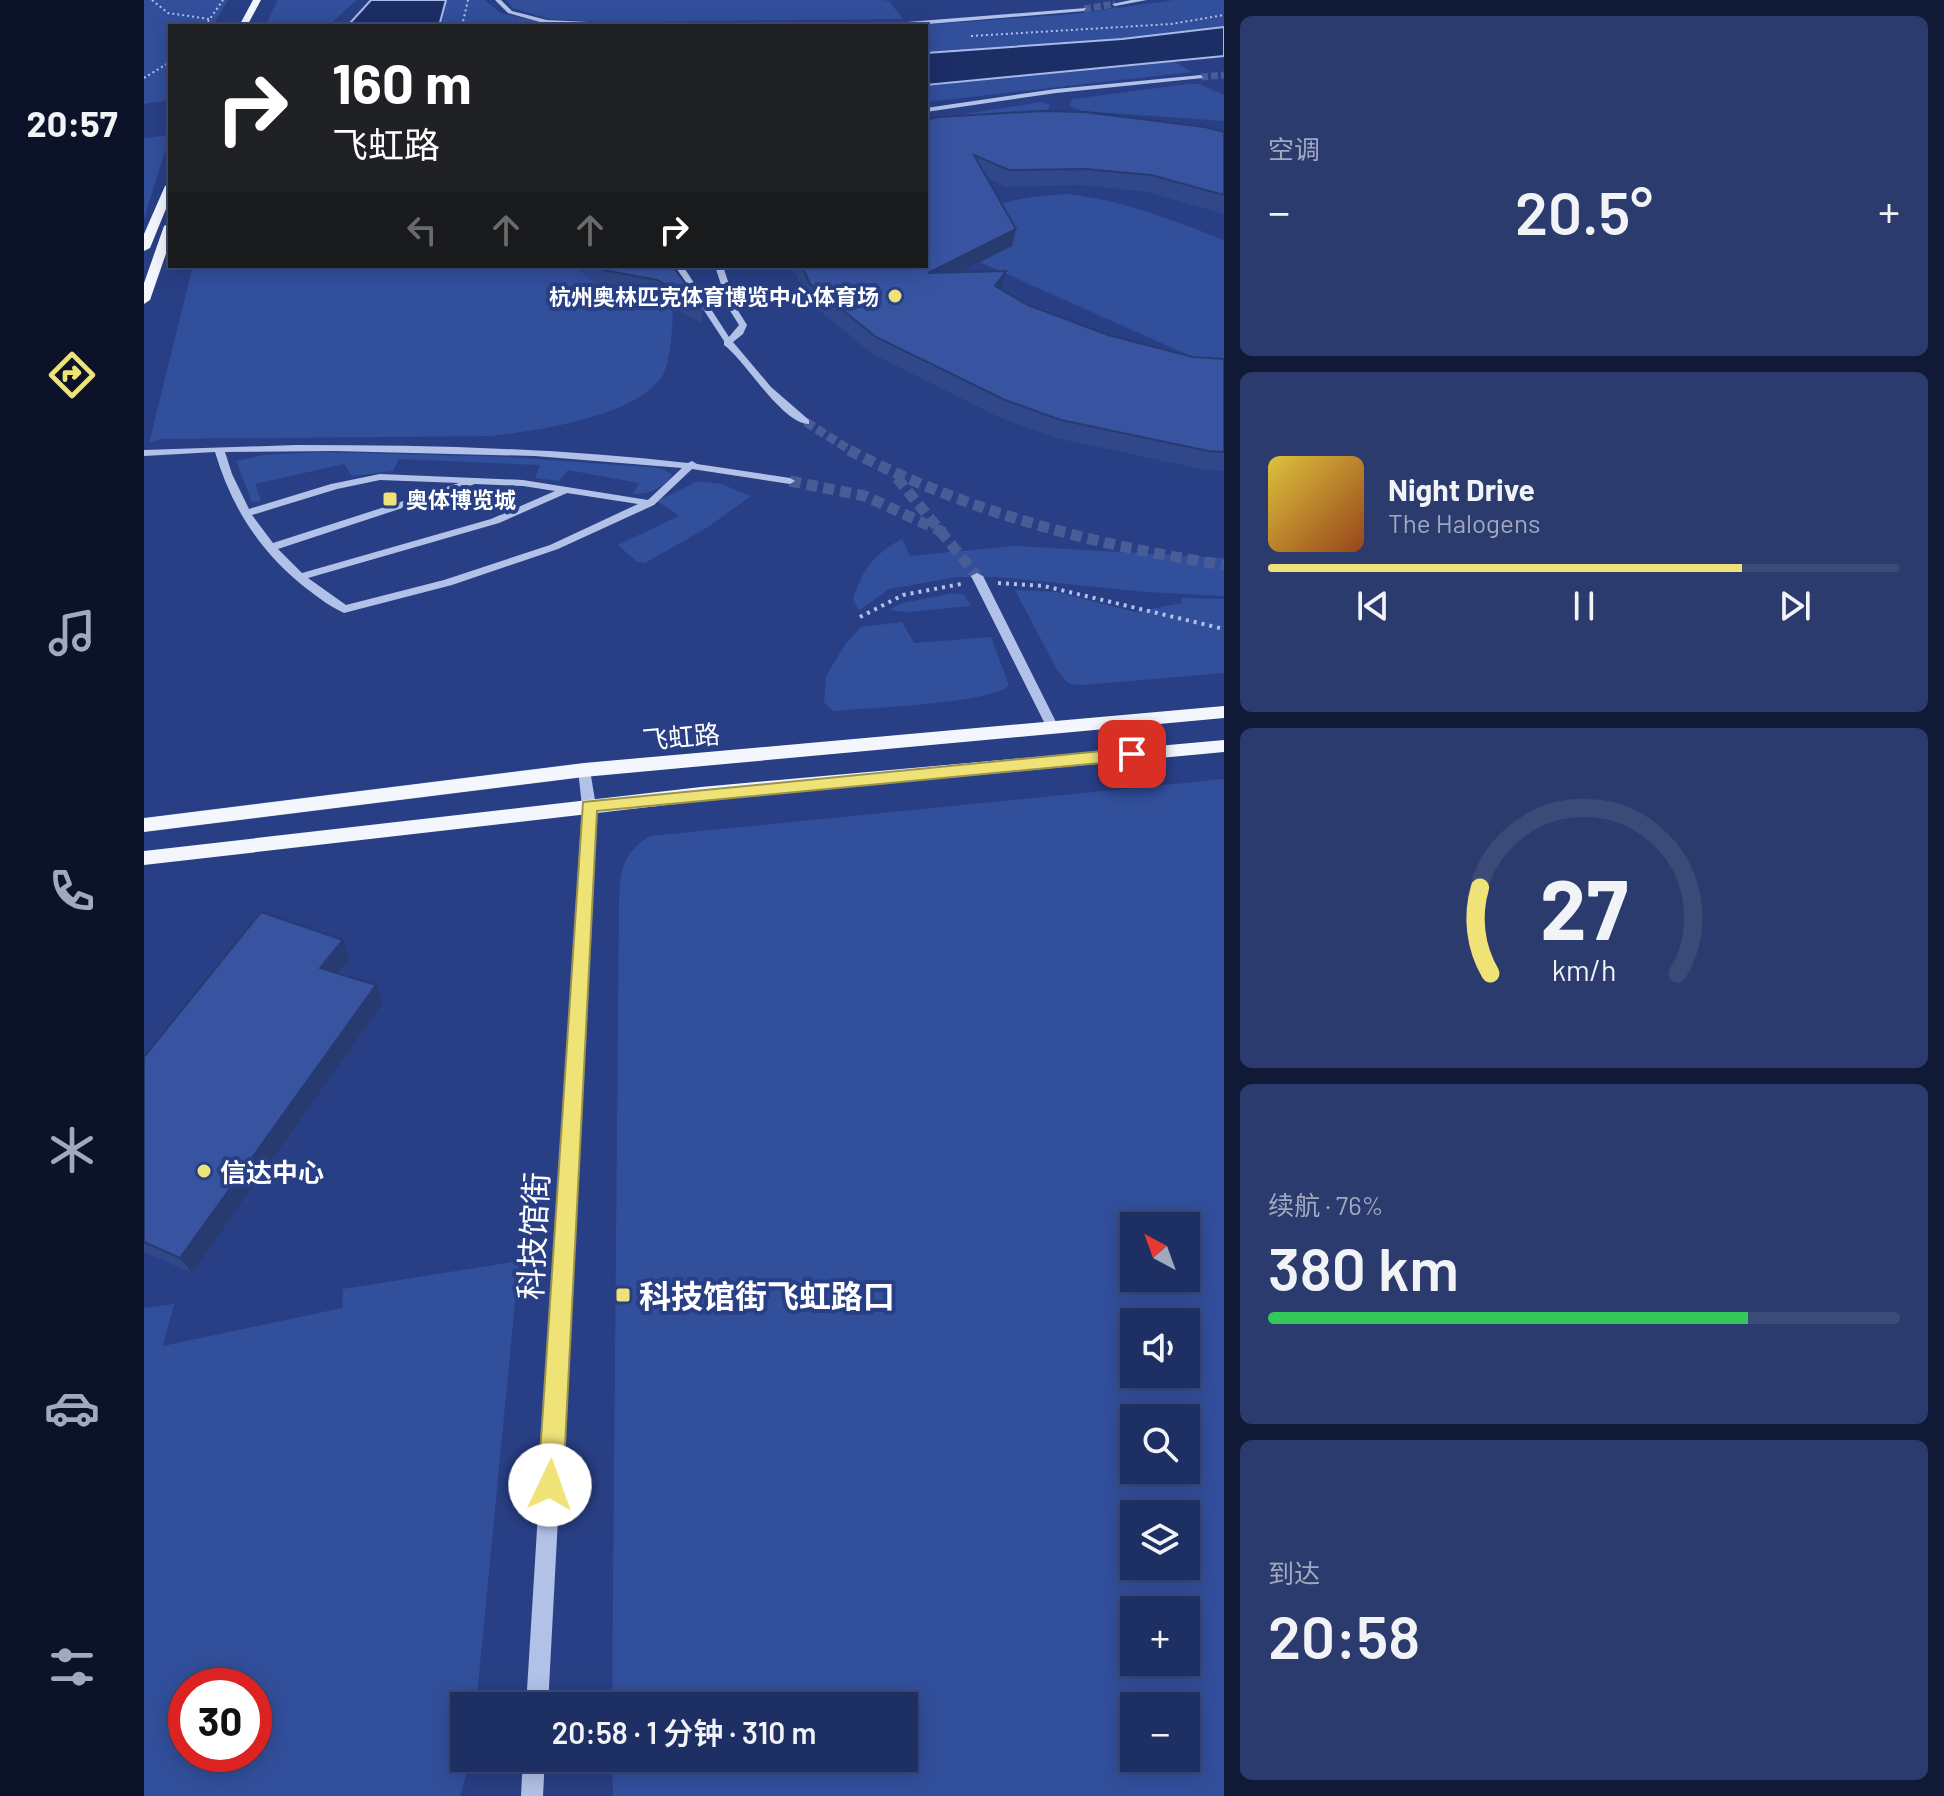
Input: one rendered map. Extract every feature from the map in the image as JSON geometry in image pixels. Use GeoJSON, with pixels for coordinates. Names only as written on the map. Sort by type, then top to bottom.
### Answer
{"type":"FeatureCollection","features":[{"type":"Feature","properties":{"kind":"main road"},"geometry":{"type":"LineString","coordinates":[[244,24],[257,0]]}},
{"type":"Feature","properties":{"kind":"main road"},"geometry":{"type":"LineString","coordinates":[[144,248],[168,190]]}},
{"type":"Feature","properties":{"kind":"main road"},"geometry":{"type":"LineString","coordinates":[[144,300],[168,232]]}},
{"type":"Feature","properties":{"kind":"main road","name":"飞虹路"},"geometry":{"type":"LineString","coordinates":[[144,825],[584,770],[1224,712]]}},
{"type":"Feature","properties":{"kind":"main road"},"geometry":{"type":"LineString","coordinates":[[144,858],[589,806],[1224,746]]}},
{"type":"Feature","properties":{"kind":"street"},"geometry":{"type":"LineString","coordinates":[[498,0],[510,12],[547,22],[610,24]]}},
{"type":"Feature","properties":{"kind":"street"},"geometry":{"type":"LineString","coordinates":[[1115,4],[1144,0]]}},
{"type":"Feature","properties":{"kind":"street"},"geometry":{"type":"LineString","coordinates":[[906,24],[1084,9]]}},
{"type":"Feature","properties":{"kind":"street"},"geometry":{"type":"LineString","coordinates":[[928,110],[1056,91],[1201,77]]}},
{"type":"Feature","properties":{"kind":"street"},"geometry":{"type":"LineString","coordinates":[[1056,91],[1057,101]]}},
{"type":"Feature","properties":{"kind":"street"},"geometry":{"type":"LineString","coordinates":[[680,268],[749,372],[779,403],[806,422]]}},
{"type":"Feature","properties":{"kind":"street"},"geometry":{"type":"LineString","coordinates":[[720,268],[733,309],[743,325],[740,332],[727,343]]}},
{"type":"Feature","properties":{"kind":"street"},"geometry":{"type":"LineString","coordinates":[[144,453],[341,446],[513,452],[692,464],[790,481]]}},
{"type":"Feature","properties":{"kind":"street"},"geometry":{"type":"LineString","coordinates":[[219,449],[225,475],[245,514],[269,548],[344,609],[448,583],[554,547],[650,503],[692,464]]}},
{"type":"Feature","properties":{"kind":"street"},"geometry":{"type":"LineString","coordinates":[[245,514],[335,486],[380,477],[479,480],[568,489],[650,503]]}},
{"type":"Feature","properties":{"kind":"street"},"geometry":{"type":"LineString","coordinates":[[269,548],[479,480]]}},
{"type":"Feature","properties":{"kind":"street"},"geometry":{"type":"LineString","coordinates":[[301,577],[495,521],[568,489]]}},
{"type":"Feature","properties":{"kind":"street"},"geometry":{"type":"LineString","coordinates":[[978,578],[1053,728]]}},
{"type":"Feature","properties":{"kind":"street","name":"科技馆街"},"geometry":{"type":"LineString","coordinates":[[538,1692],[589,806],[584,770]]}},
{"type":"Feature","properties":{"kind":"street"},"geometry":{"type":"LineString","coordinates":[[532,1796],[533,1772]]}},
{"type":"Feature","properties":{"kind":"path"},"geometry":{"type":"LineString","coordinates":[[152,0],[168,13],[209,19]]}},
{"type":"Feature","properties":{"kind":"path"},"geometry":{"type":"LineString","coordinates":[[206,24],[223,0]]}},
{"type":"Feature","properties":{"kind":"path"},"geometry":{"type":"LineString","coordinates":[[462,24],[468,0]]}},
{"type":"Feature","properties":{"kind":"path"},"geometry":{"type":"LineString","coordinates":[[969,37],[1171,24],[1224,15]]}},
{"type":"Feature","properties":{"kind":"path"},"geometry":{"type":"LineString","coordinates":[[144,77],[168,63]]}},
{"type":"Feature","properties":{"kind":"path"},"geometry":{"type":"LineString","coordinates":[[860,617],[903,595],[978,578],[1044,586],[1224,629]]}},
{"type":"Feature","properties":{"kind":"shaded area"},"geometry":{"type":"Polygon","coordinates":[[[144,0],[228,0],[214,24],[168,24],[168,100],[144,104],[144,0]]]}},
{"type":"Feature","properties":{"kind":"shaded area"},"geometry":{"type":"Polygon","coordinates":[[[278,0],[357,0],[333,21],[335,24],[266,24],[278,0]]]}},
{"type":"Feature","properties":{"kind":"shaded area"},"geometry":{"type":"Polygon","coordinates":[[[371,0],[446,0],[440,24],[351,22],[371,0]]]}},
{"type":"Feature","properties":{"kind":"shaded area"},"geometry":{"type":"Polygon","coordinates":[[[446,0],[485,0],[500,13],[552,24],[440,24],[446,0]]]}},
{"type":"Feature","properties":{"kind":"shaded area"},"geometry":{"type":"Polygon","coordinates":[[[506,0],[882,0],[889,1],[903,19],[605,22],[549,19],[513,8],[506,0]]]}},
{"type":"Feature","properties":{"kind":"shaded area"},"geometry":{"type":"Polygon","coordinates":[[[1174,0],[1224,0],[1224,27],[1122,39],[928,53],[928,25],[1074,14],[1174,0]]]}},
{"type":"Feature","properties":{"kind":"shaded area"},"geometry":{"type":"Polygon","coordinates":[[[1224,27],[1224,56],[928,85],[928,53],[1122,39],[1224,27]]]}},
{"type":"Feature","properties":{"kind":"shaded area"},"geometry":{"type":"Polygon","coordinates":[[[1173,61],[1192,72],[928,102],[928,85],[1173,61]]]}},
{"type":"Feature","properties":{"kind":"shaded area"},"geometry":{"type":"Polygon","coordinates":[[[1199,84],[1224,95],[1224,121],[1082,111],[1070,106],[1072,99],[1199,84]]]}},
{"type":"Feature","properties":{"kind":"shaded area"},"geometry":{"type":"Polygon","coordinates":[[[1041,102],[1050,105],[1048,110],[928,120],[1041,102]]]}},
{"type":"Feature","properties":{"kind":"shaded area"},"geometry":{"type":"Polygon","coordinates":[[[168,135],[144,219],[144,138],[168,135]]]}},
{"type":"Feature","properties":{"kind":"shaded area"},"geometry":{"type":"Polygon","coordinates":[[[1067,194],[1128,206],[1224,240],[1224,371],[955,251],[978,220],[1000,205],[1067,194]]]}},
{"type":"Feature","properties":{"kind":"shaded area"},"geometry":{"type":"Polygon","coordinates":[[[193,268],[577,268],[604,289],[658,299],[672,307],[668,362],[663,375],[650,389],[631,402],[609,411],[558,426],[490,436],[161,439],[149,443],[193,268]]]}},
{"type":"Feature","properties":{"kind":"shaded area"},"geometry":{"type":"Polygon","coordinates":[[[326,452],[509,457],[660,468],[672,474],[655,490],[633,494],[639,483],[568,470],[559,481],[535,478],[540,465],[399,459],[393,471],[352,476],[344,464],[255,484],[261,501],[252,502],[236,461],[264,455],[326,452]]]}},
{"type":"Feature","properties":{"kind":"shaded area"},"geometry":{"type":"Polygon","coordinates":[[[698,481],[721,484],[751,496],[708,527],[645,563],[637,562],[618,545],[679,516],[657,501],[698,481]]]}},
{"type":"Feature","properties":{"kind":"shaded area"},"geometry":{"type":"Polygon","coordinates":[[[902,539],[910,556],[1014,546],[1224,558],[1224,596],[1145,592],[998,577],[957,577],[889,589],[859,611],[853,599],[865,571],[877,556],[902,539]]]}},
{"type":"Feature","properties":{"kind":"shaded area"},"geometry":{"type":"Polygon","coordinates":[[[1015,590],[1057,592],[1135,612],[1182,603],[1181,598],[1224,599],[1224,673],[1069,684],[1057,670],[1015,590]]]}},
{"type":"Feature","properties":{"kind":"shaded area"},"geometry":{"type":"Polygon","coordinates":[[[954,593],[964,595],[971,606],[907,612],[889,610],[902,603],[954,593]]]}},
{"type":"Feature","properties":{"kind":"shaded area"},"geometry":{"type":"Polygon","coordinates":[[[902,622],[914,643],[991,637],[1009,685],[979,697],[954,701],[833,711],[824,702],[826,676],[846,643],[861,627],[902,622]]]}},
{"type":"Feature","properties":{"kind":"shaded area"},"geometry":{"type":"Polygon","coordinates":[[[1224,779],[1224,1796],[613,1796],[612,1772],[918,1772],[918,1692],[612,1692],[619,891],[624,864],[641,842],[650,836],[1224,779]]]}},
{"type":"Feature","properties":{"kind":"shaded area"},"geometry":{"type":"Polygon","coordinates":[[[519,1261],[477,1692],[450,1692],[450,1772],[467,1772],[460,1796],[144,1796],[144,1308],[174,1304],[163,1346],[342,1308],[343,1289],[519,1261]]]}},
{"type":"Feature","properties":{"kind":"building","name":"杭州奥林匹克体育博览中心体育场"},"geometry":{"type":"Polygon","coordinates":[[[1041,111],[1084,112],[1224,132],[1224,195],[1151,175],[1085,169],[1009,170],[974,155],[1016,229],[928,273],[1006,271],[995,286],[1028,305],[1108,335],[1193,357],[1224,359],[1224,452],[1061,420],[1005,400],[876,337],[810,284],[803,268],[928,268],[928,120],[1041,111]]]}},
{"type":"Feature","properties":{"kind":"building"},"geometry":{"type":"Polygon","coordinates":[[[600,268],[674,268],[702,304],[657,280],[600,268]]]}},
{"type":"Feature","properties":{"kind":"building","name":"信达中心"},"geometry":{"type":"Polygon","coordinates":[[[261,912],[343,940],[320,968],[376,985],[180,1258],[144,1242],[144,1057],[261,912]]]}},
{"type":"Feature","properties":{"kind":"tunnel"},"geometry":{"type":"LineString","coordinates":[[1084,9],[1115,4]]}},
{"type":"Feature","properties":{"kind":"tunnel"},"geometry":{"type":"LineString","coordinates":[[1201,77],[1224,75]]}},
{"type":"Feature","properties":{"kind":"tunnel"},"geometry":{"type":"LineString","coordinates":[[806,422],[853,452]]}},
{"type":"Feature","properties":{"kind":"tunnel"},"geometry":{"type":"LineString","coordinates":[[849,450],[853,452]]}},
{"type":"Feature","properties":{"kind":"tunnel"},"geometry":{"type":"LineString","coordinates":[[853,452],[939,491],[1032,523],[1127,547],[1224,565]]}},
{"type":"Feature","properties":{"kind":"tunnel"},"geometry":{"type":"LineString","coordinates":[[897,478],[940,531]]}},
{"type":"Feature","properties":{"kind":"tunnel"},"geometry":{"type":"LineString","coordinates":[[790,481],[865,496],[940,531]]}},
{"type":"Feature","properties":{"kind":"tunnel"},"geometry":{"type":"LineString","coordinates":[[940,531],[945,533]]}},
{"type":"Feature","properties":{"kind":"tunnel"},"geometry":{"type":"LineString","coordinates":[[940,531],[977,576]]}},
{"type":"Feature","properties":{"kind":"place","name":"杭州奥林匹克体育博览中心体育场"},"geometry":{"type":"Point","coordinates":[895,296]}},
{"type":"Feature","properties":{"kind":"place","name":"奥体博览城"},"geometry":{"type":"Point","coordinates":[390,499]}},
{"type":"Feature","properties":{"kind":"place","name":"信达中心"},"geometry":{"type":"Point","coordinates":[204,1171]}},
{"type":"Feature","properties":{"kind":"place","name":"科技馆街飞虹路口"},"geometry":{"type":"Point","coordinates":[623,1295]}},
{"type":"Feature","properties":{"kind":"route"},"geometry":{"type":"LineString","coordinates":[[550,1485],[589,806],[1132,754]]}}]}
